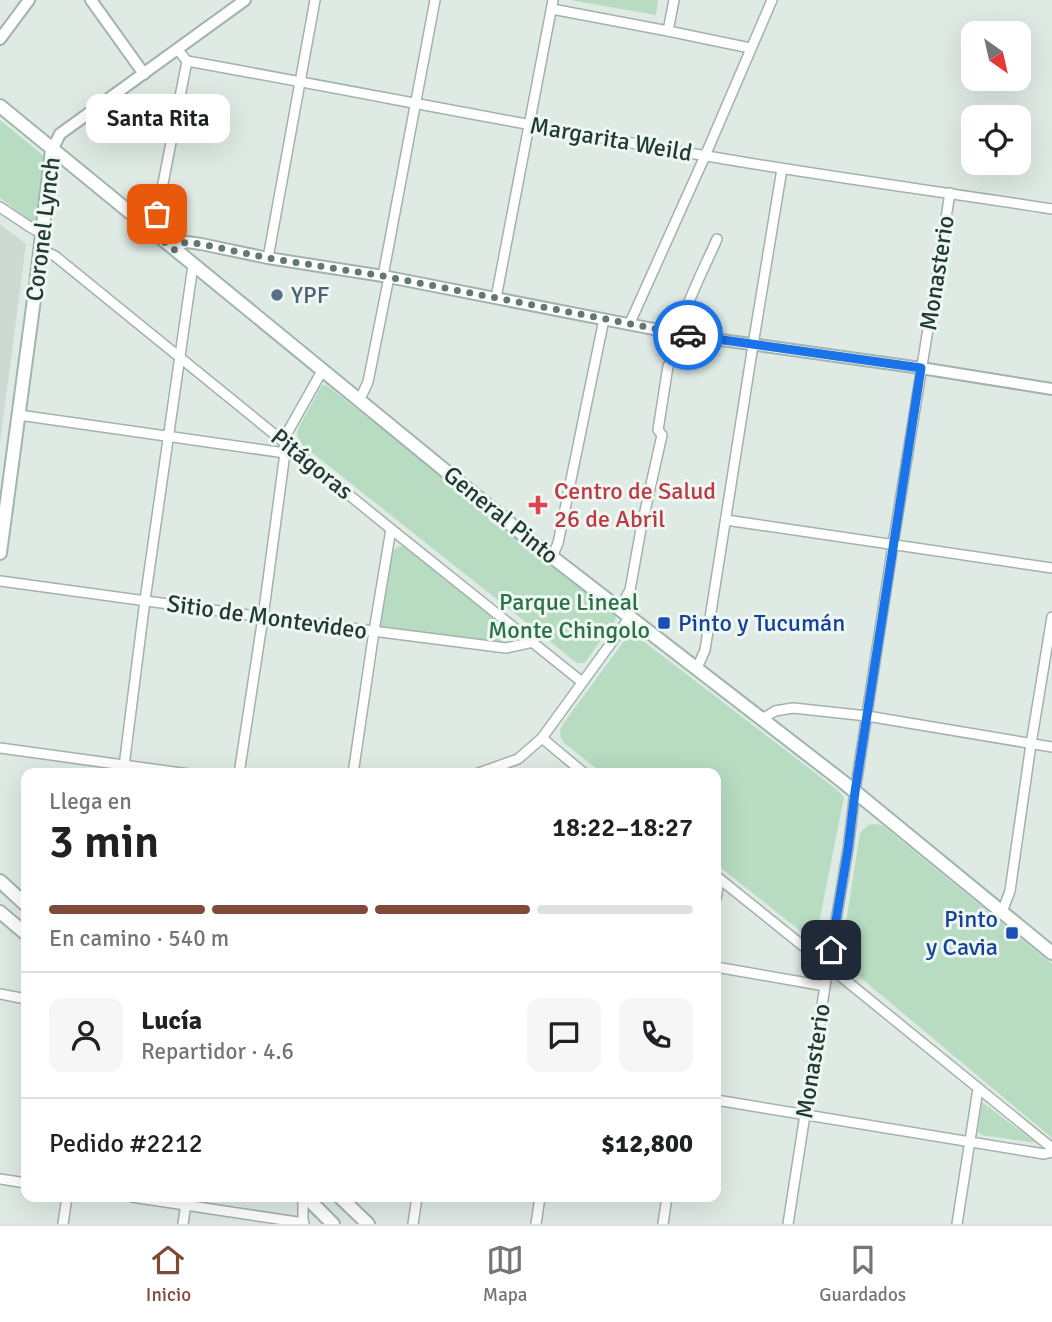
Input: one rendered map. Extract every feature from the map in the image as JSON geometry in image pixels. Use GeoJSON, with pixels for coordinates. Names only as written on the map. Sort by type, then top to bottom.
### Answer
{"type":"FeatureCollection","features":[{"type":"Feature","properties":{"kind":"main road","name":"General Pinto"},"geometry":{"type":"LineString","coordinates":[[0,106],[322,372],[552,557],[855,792],[1052,953]]}},
{"type":"Feature","properties":{"kind":"main road","name":"Coronel Lynch"},"geometry":{"type":"LineString","coordinates":[[0,553],[4,491],[19,415],[52,150]]}},
{"type":"Feature","properties":{"kind":"main road"},"geometry":{"type":"LineString","coordinates":[[0,881],[21,900]]}},
{"type":"Feature","properties":{"kind":"main road"},"geometry":{"type":"LineString","coordinates":[[0,912],[21,930]]}},
{"type":"Feature","properties":{"kind":"main road"},"geometry":{"type":"LineString","coordinates":[[310,1202],[333,1224]]}},
{"type":"Feature","properties":{"kind":"main road"},"geometry":{"type":"LineString","coordinates":[[345,1202],[369,1224]]}},
{"type":"Feature","properties":{"kind":"street"},"geometry":{"type":"LineString","coordinates":[[0,39],[29,0]]}},
{"type":"Feature","properties":{"kind":"street"},"geometry":{"type":"LineString","coordinates":[[91,0],[144,74]]}},
{"type":"Feature","properties":{"kind":"street","name":"Coronel Lynch"},"geometry":{"type":"LineString","coordinates":[[52,150],[60,134],[245,0]]}},
{"type":"Feature","properties":{"kind":"street"},"geometry":{"type":"LineString","coordinates":[[268,258],[315,0]]}},
{"type":"Feature","properties":{"kind":"street"},"geometry":{"type":"LineString","coordinates":[[359,401],[368,382],[435,0]]}},
{"type":"Feature","properties":{"kind":"street"},"geometry":{"type":"LineString","coordinates":[[668,31],[674,0]]}},
{"type":"Feature","properties":{"kind":"street"},"geometry":{"type":"LineString","coordinates":[[629,325],[772,0]]}},
{"type":"Feature","properties":{"kind":"street"},"geometry":{"type":"LineString","coordinates":[[496,298],[553,4],[750,48]]}},
{"type":"Feature","properties":{"kind":"street"},"geometry":{"type":"LineString","coordinates":[[149,229],[157,214],[187,61],[178,50]]}},
{"type":"Feature","properties":{"kind":"street","name":"Margarita Weild"},"geometry":{"type":"LineString","coordinates":[[187,61],[705,156],[1052,209]]}},
{"type":"Feature","properties":{"kind":"street"},"geometry":{"type":"LineString","coordinates":[[697,668],[705,650],[782,169]]}},
{"type":"Feature","properties":{"kind":"street","name":"Monasterio"},"geometry":{"type":"LineString","coordinates":[[788,1224],[848,849],[892,545],[950,193]]}},
{"type":"Feature","properties":{"kind":"street"},"geometry":{"type":"LineString","coordinates":[[0,207],[41,233]]}},
{"type":"Feature","properties":{"kind":"street"},"geometry":{"type":"LineString","coordinates":[[494,768],[518,759],[542,738],[625,613],[662,435],[658,430],[668,366],[677,351],[682,317],[717,239]]}},
{"type":"Feature","properties":{"kind":"street"},"geometry":{"type":"LineString","coordinates":[[174,250],[187,242],[268,258],[386,276],[679,334],[1052,389]]}},
{"type":"Feature","properties":{"kind":"street","name":"Pitágoras"},"geometry":{"type":"LineString","coordinates":[[40,249],[55,256],[582,681]]}},
{"type":"Feature","properties":{"kind":"street"},"geometry":{"type":"LineString","coordinates":[[124,768],[145,600],[193,265]]}},
{"type":"Feature","properties":{"kind":"street"},"geometry":{"type":"LineString","coordinates":[[552,557],[558,543],[604,319]]}},
{"type":"Feature","properties":{"kind":"street"},"geometry":{"type":"LineString","coordinates":[[240,768],[264,617],[285,453],[284,441],[322,372]]}},
{"type":"Feature","properties":{"kind":"street"},"geometry":{"type":"LineString","coordinates":[[19,415],[285,453]]}},
{"type":"Feature","properties":{"kind":"street"},"geometry":{"type":"LineString","coordinates":[[726,520],[1052,568]]}},
{"type":"Feature","properties":{"kind":"street"},"geometry":{"type":"LineString","coordinates":[[354,768],[391,529]]}},
{"type":"Feature","properties":{"kind":"street","name":"Sitio de Montevideo"},"geometry":{"type":"LineString","coordinates":[[0,581],[506,648],[533,642]]}},
{"type":"Feature","properties":{"kind":"street"},"geometry":{"type":"LineString","coordinates":[[1002,912],[1010,891],[1052,617]]}},
{"type":"Feature","properties":{"kind":"street"},"geometry":{"type":"LineString","coordinates":[[762,719],[775,711],[793,708],[867,716],[1052,747]]}},
{"type":"Feature","properties":{"kind":"street"},"geometry":{"type":"LineString","coordinates":[[542,738],[578,768]]}},
{"type":"Feature","properties":{"kind":"street"},"geometry":{"type":"LineString","coordinates":[[0,748],[113,768]]}},
{"type":"Feature","properties":{"kind":"street"},"geometry":{"type":"LineString","coordinates":[[721,880],[1052,1150],[1044,1154],[721,1101]]}},
{"type":"Feature","properties":{"kind":"street"},"geometry":{"type":"LineString","coordinates":[[721,968],[825,986]]}},
{"type":"Feature","properties":{"kind":"street"},"geometry":{"type":"LineString","coordinates":[[0,994],[21,998]]}},
{"type":"Feature","properties":{"kind":"street"},"geometry":{"type":"LineString","coordinates":[[957,1224],[978,1089]]}},
{"type":"Feature","properties":{"kind":"street"},"geometry":{"type":"LineString","coordinates":[[0,1180],[21,1182]]}},
{"type":"Feature","properties":{"kind":"street"},"geometry":{"type":"LineString","coordinates":[[63,1224],[66,1202]]}},
{"type":"Feature","properties":{"kind":"street"},"geometry":{"type":"LineString","coordinates":[[183,1224],[187,1202]]}},
{"type":"Feature","properties":{"kind":"street"},"geometry":{"type":"LineString","coordinates":[[197,1202],[303,1223],[305,1202]]}},
{"type":"Feature","properties":{"kind":"street"},"geometry":{"type":"LineString","coordinates":[[413,1224],[416,1202]]}},
{"type":"Feature","properties":{"kind":"street"},"geometry":{"type":"LineString","coordinates":[[536,1224],[539,1202]]}},
{"type":"Feature","properties":{"kind":"street"},"geometry":{"type":"LineString","coordinates":[[663,1224],[666,1202]]}},
{"type":"Feature","properties":{"kind":"shaded area"},"geometry":{"type":"Polygon","coordinates":[[[0,224],[26,244],[0,443],[0,224]]]}},
{"type":"Feature","properties":{"kind":"green space"},"geometry":{"type":"Polygon","coordinates":[[[570,0],[658,0],[656,15],[570,0]]]}},
{"type":"Feature","properties":{"kind":"green space"},"geometry":{"type":"Polygon","coordinates":[[[0,120],[44,156],[35,221],[31,221],[0,198],[0,120]]]}},
{"type":"Feature","properties":{"kind":"green space","name":"Parque Lineal Monte Chingolo"},"geometry":{"type":"Polygon","coordinates":[[[322,385],[326,385],[613,612],[615,621],[584,663],[577,663],[300,443],[297,434],[299,427],[322,385]]]}},
{"type":"Feature","properties":{"kind":"green space"},"geometry":{"type":"Polygon","coordinates":[[[401,546],[408,548],[506,628],[504,640],[500,643],[381,626],[391,554],[401,546]]]}},
{"type":"Feature","properties":{"kind":"green space","name":"Parque Lineal Monte Chingolo"},"geometry":{"type":"Polygon","coordinates":[[[634,634],[844,797],[819,923],[808,937],[721,868],[721,768],[596,768],[562,740],[560,734],[563,724],[629,636],[634,634]]]}},
{"type":"Feature","properties":{"kind":"green space"},"geometry":{"type":"Polygon","coordinates":[[[868,825],[882,825],[1052,964],[1052,1138],[845,962],[842,948],[860,833],[868,825]]]}},
{"type":"Feature","properties":{"kind":"green space"},"geometry":{"type":"Polygon","coordinates":[[[982,1102],[1036,1143],[982,1135],[978,1132],[982,1102]]]}},
{"type":"Feature","properties":{"kind":"way so far"},"geometry":{"type":"LineString","coordinates":[[157,214],[149,229],[174,250],[187,242],[201,244],[688,335]]}},
{"type":"Feature","properties":{"kind":"place","name":"Santa Rita"},"geometry":{"type":"Point","coordinates":[157,214]}},
{"type":"Feature","properties":{"kind":"place","name":"YPF"},"geometry":{"type":"Point","coordinates":[277,295]}},
{"type":"Feature","properties":{"kind":"place","name":"Centro de Salud 26 de Abril"},"geometry":{"type":"Point","coordinates":[538,505]}},
{"type":"Feature","properties":{"kind":"place","name":"Pinto y Tucumán"},"geometry":{"type":"Point","coordinates":[664,623]}},
{"type":"Feature","properties":{"kind":"place","name":"Pinto y Cavia"},"geometry":{"type":"Point","coordinates":[1012,933]}},
{"type":"Feature","properties":{"kind":"route"},"geometry":{"type":"LineString","coordinates":[[688,335],[921,368],[831,950]]}}]}
